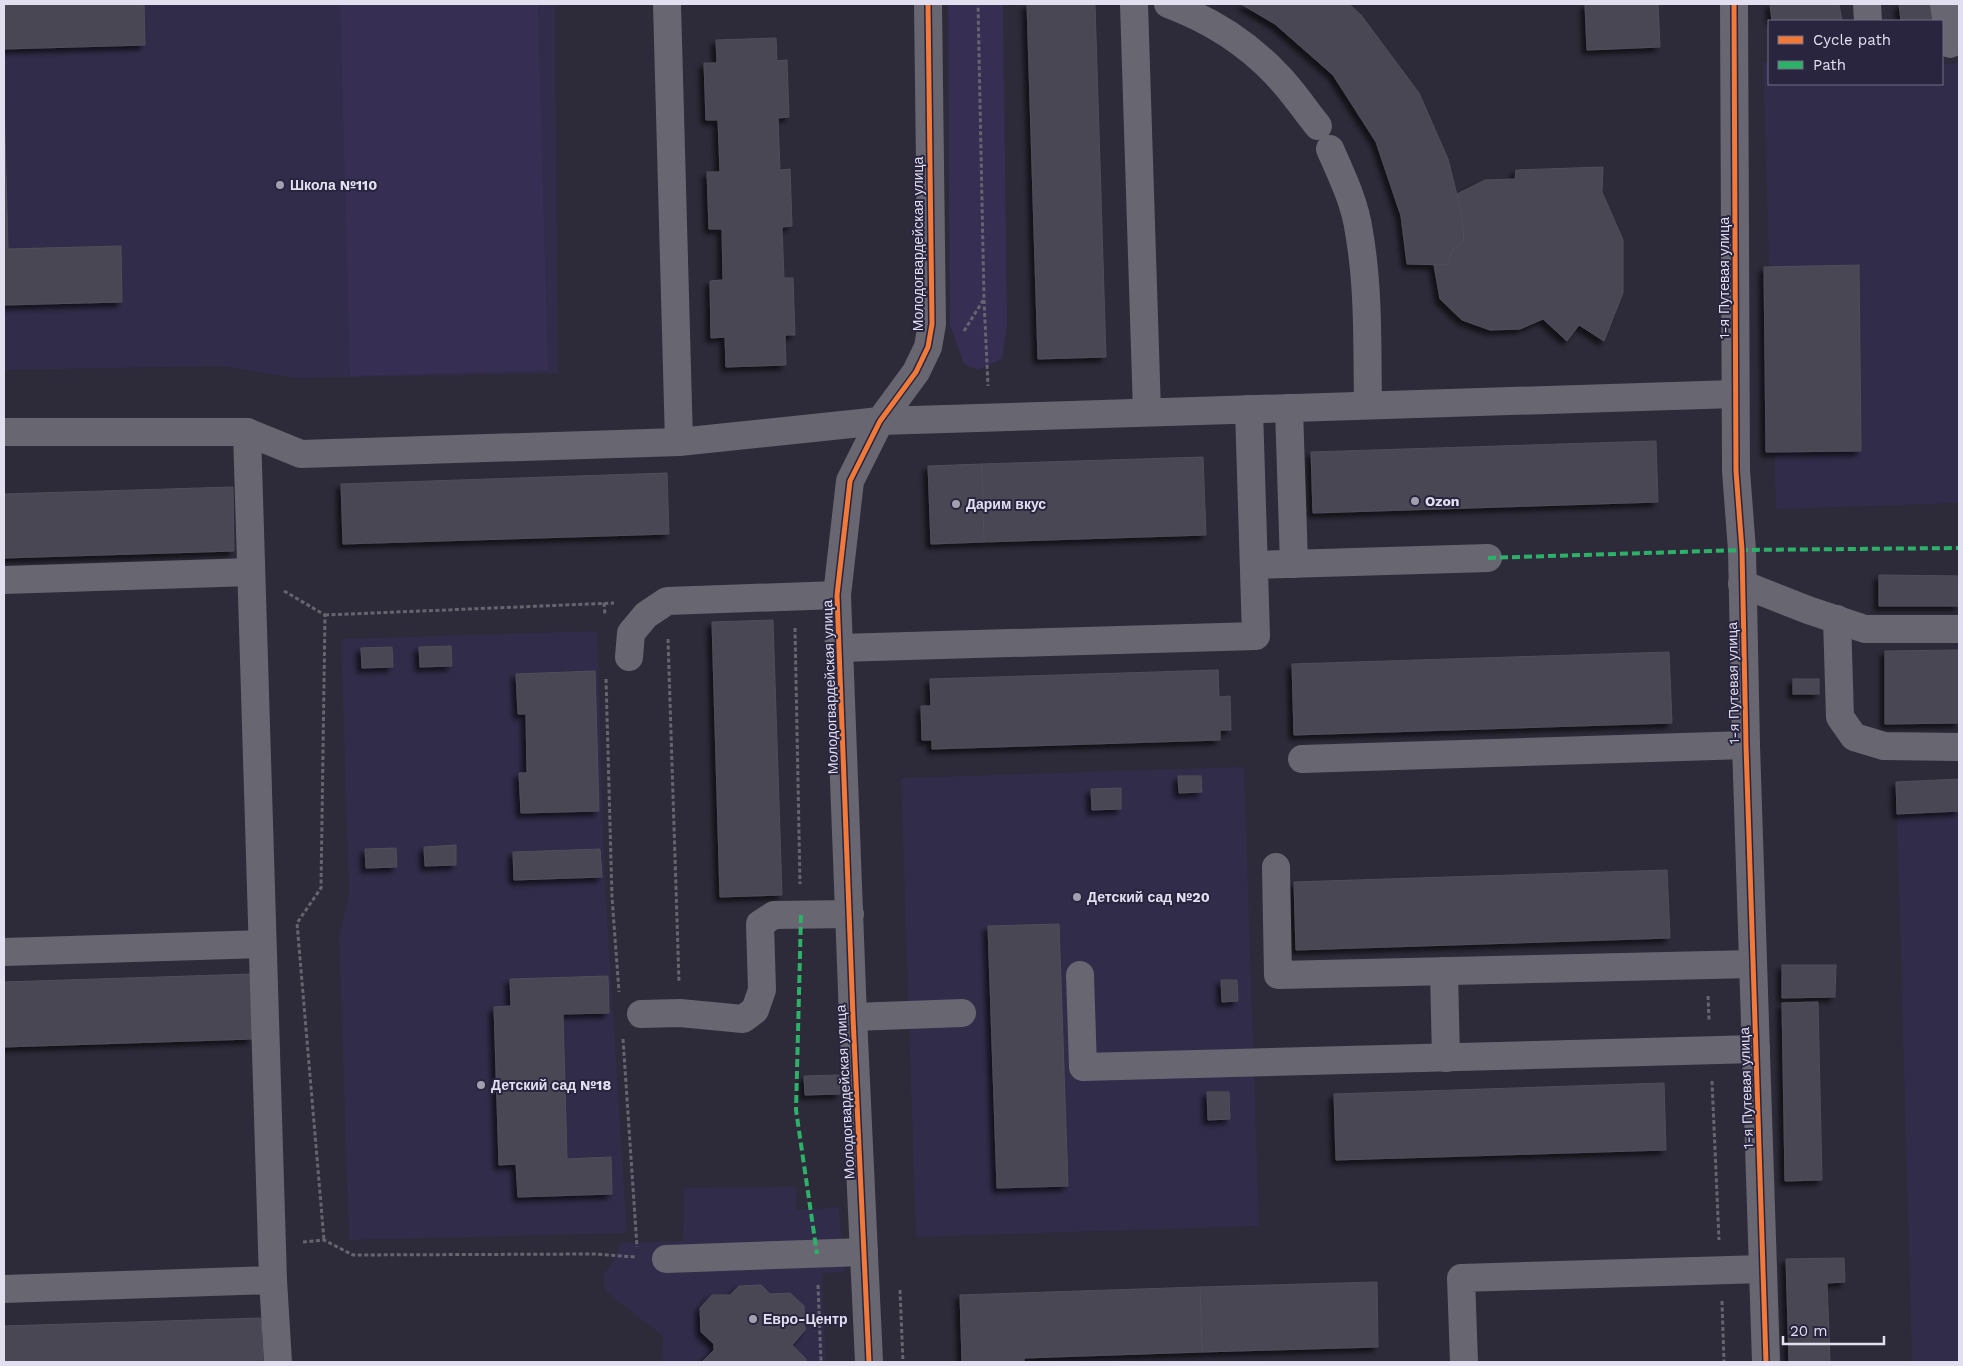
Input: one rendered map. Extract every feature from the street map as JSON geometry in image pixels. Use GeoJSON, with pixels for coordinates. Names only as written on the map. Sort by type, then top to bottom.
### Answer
{"type":"FeatureCollection","features":[{"type":"Feature","properties":{"kind":"street"},"geometry":{"type":"LineString","coordinates":[[667,4],[679,442]]}},
{"type":"Feature","properties":{"kind":"street","name":"Молодогвардейская улица"},"geometry":{"type":"LineString","coordinates":[[870,1362],[853,1017],[838,595],[850,481],[880,421],[916,372],[928,347],[932,324],[928,4]]}},
{"type":"Feature","properties":{"kind":"street"},"geometry":{"type":"LineString","coordinates":[[1134,4],[1147,412]]}},
{"type":"Feature","properties":{"kind":"street"},"geometry":{"type":"LineString","coordinates":[[1168,4],[1194,14],[1239,42],[1277,74],[1324,138],[1347,187],[1359,232],[1365,291],[1368,405]]}},
{"type":"Feature","properties":{"kind":"street","name":"1-я Путевая улица"},"geometry":{"type":"LineString","coordinates":[[1734,4],[1736,471],[1742,584],[1766,1362]]}},
{"type":"Feature","properties":{"kind":"street"},"geometry":{"type":"LineString","coordinates":[[1867,4],[1868,20]]}},
{"type":"Feature","properties":{"kind":"street"},"geometry":{"type":"LineString","coordinates":[[1944,4],[1950,44]]}},
{"type":"Feature","properties":{"kind":"street"},"geometry":{"type":"LineString","coordinates":[[4,432],[247,432],[301,454],[679,442],[880,421],[1735,394]]}},
{"type":"Feature","properties":{"kind":"street"},"geometry":{"type":"LineString","coordinates":[[1289,408],[1294,564]]}},
{"type":"Feature","properties":{"kind":"street"},"geometry":{"type":"LineString","coordinates":[[839,648],[1256,636],[1249,409]]}},
{"type":"Feature","properties":{"kind":"street"},"geometry":{"type":"LineString","coordinates":[[247,432],[273,1280],[278,1362]]}},
{"type":"Feature","properties":{"kind":"street"},"geometry":{"type":"LineString","coordinates":[[1254,565],[1488,558]]}},
{"type":"Feature","properties":{"kind":"street"},"geometry":{"type":"LineString","coordinates":[[4,580],[251,572]]}},
{"type":"Feature","properties":{"kind":"street"},"geometry":{"type":"LineString","coordinates":[[1742,584],[1865,629],[1959,629]]}},
{"type":"Feature","properties":{"kind":"street"},"geometry":{"type":"LineString","coordinates":[[629,657],[631,633],[646,615],[667,601],[838,595]]}},
{"type":"Feature","properties":{"kind":"street"},"geometry":{"type":"LineString","coordinates":[[1837,619],[1840,717],[1854,737],[1884,746],[1959,746]]}},
{"type":"Feature","properties":{"kind":"street"},"geometry":{"type":"LineString","coordinates":[[1302,759],[1746,744]]}},
{"type":"Feature","properties":{"kind":"street"},"geometry":{"type":"LineString","coordinates":[[1276,867],[1278,975],[1753,964]]}},
{"type":"Feature","properties":{"kind":"street"},"geometry":{"type":"LineString","coordinates":[[631,1024],[680,1013],[743,1019],[755,1010],[762,990],[760,924],[774,915],[850,914]]}},
{"type":"Feature","properties":{"kind":"street"},"geometry":{"type":"LineString","coordinates":[[4,952],[262,944]]}},
{"type":"Feature","properties":{"kind":"street"},"geometry":{"type":"LineString","coordinates":[[1444,971],[1446,1058]]}},
{"type":"Feature","properties":{"kind":"street"},"geometry":{"type":"LineString","coordinates":[[1080,976],[1083,1067],[1756,1049]]}},
{"type":"Feature","properties":{"kind":"street"},"geometry":{"type":"LineString","coordinates":[[853,1017],[962,1013]]}},
{"type":"Feature","properties":{"kind":"street"},"geometry":{"type":"LineString","coordinates":[[666,1259],[864,1252]]}},
{"type":"Feature","properties":{"kind":"street"},"geometry":{"type":"LineString","coordinates":[[1464,1362],[1461,1278],[1763,1268]]}},
{"type":"Feature","properties":{"kind":"street"},"geometry":{"type":"LineString","coordinates":[[4,1289],[273,1280]]}},
{"type":"Feature","properties":{"kind":"path"},"geometry":{"type":"LineString","coordinates":[[978,4],[984,299],[989,418]]}},
{"type":"Feature","properties":{"kind":"path"},"geometry":{"type":"LineString","coordinates":[[964,332],[984,299]]}},
{"type":"Feature","properties":{"kind":"path"},"geometry":{"type":"LineString","coordinates":[[251,572],[325,615],[667,601],[680,1013]]}},
{"type":"Feature","properties":{"kind":"path"},"geometry":{"type":"LineString","coordinates":[[794,596],[801,915]]}},
{"type":"Feature","properties":{"kind":"path"},"geometry":{"type":"LineString","coordinates":[[604,603],[605,623]]}},
{"type":"Feature","properties":{"kind":"path"},"geometry":{"type":"LineString","coordinates":[[324,1240],[297,923],[320,888],[325,615]]}},
{"type":"Feature","properties":{"kind":"path"},"geometry":{"type":"LineString","coordinates":[[606,672],[612,897],[619,994]]}},
{"type":"Feature","properties":{"kind":"path"},"geometry":{"type":"LineString","coordinates":[[1706,966],[1724,1362]]}},
{"type":"Feature","properties":{"kind":"path"},"geometry":{"type":"LineString","coordinates":[[272,1245],[324,1240],[353,1255],[595,1254],[638,1257],[631,1024]]}},
{"type":"Feature","properties":{"kind":"path"},"geometry":{"type":"LineString","coordinates":[[817,1254],[821,1362]]}},
{"type":"Feature","properties":{"kind":"shaded area","name":"Школа №110"},"geometry":{"type":"Polygon","coordinates":[[[4,4],[555,4],[558,373],[295,378],[221,366],[4,370],[4,4]]]}},
{"type":"Feature","properties":{"kind":"shaded area"},"geometry":{"type":"Polygon","coordinates":[[[340,4],[538,4],[548,370],[350,376],[340,4]]]}},
{"type":"Feature","properties":{"kind":"shaded area"},"geometry":{"type":"Polygon","coordinates":[[[948,4],[1003,4],[1007,324],[1002,359],[978,370],[964,364],[950,325],[948,4]]]}},
{"type":"Feature","properties":{"kind":"shaded area"},"geometry":{"type":"Polygon","coordinates":[[[1768,62],[1768,85],[1943,85],[1943,64],[1959,63],[1959,503],[1776,509],[1763,63],[1768,62]]]}},
{"type":"Feature","properties":{"kind":"shaded area"},"geometry":{"type":"Polygon","coordinates":[[[597,631],[605,887],[627,1233],[349,1240],[339,937],[349,895],[341,639],[597,631]]]}},
{"type":"Feature","properties":{"kind":"shaded area","name":"Детский сад №20"},"geometry":{"type":"Polygon","coordinates":[[[1244,767],[1259,1226],[916,1237],[901,778],[1244,767]]]}},
{"type":"Feature","properties":{"kind":"shaded area"},"geometry":{"type":"Polygon","coordinates":[[[1959,811],[1959,1362],[1912,1362],[1897,814],[1959,811]]]}},
{"type":"Feature","properties":{"kind":"shaded area"},"geometry":{"type":"Polygon","coordinates":[[[796,1187],[796,1210],[839,1207],[844,1272],[822,1273],[826,1362],[661,1362],[663,1336],[605,1291],[603,1274],[610,1267],[621,1243],[683,1241],[684,1188],[796,1187]]]}},
{"type":"Feature","properties":{"kind":"building"},"geometry":{"type":"Polygon","coordinates":[[[4,4],[144,4],[145,45],[4,49],[4,4]]]}},
{"type":"Feature","properties":{"kind":"building"},"geometry":{"type":"Polygon","coordinates":[[[1027,4],[1095,4],[1106,357],[1038,359],[1027,4]]]}},
{"type":"Feature","properties":{"kind":"building"},"geometry":{"type":"Polygon","coordinates":[[[1241,4],[1349,4],[1361,15],[1419,93],[1448,159],[1462,215],[1464,242],[1452,250],[1447,265],[1407,264],[1401,216],[1376,142],[1333,75],[1275,24],[1241,4]]]}},
{"type":"Feature","properties":{"kind":"building"},"geometry":{"type":"Polygon","coordinates":[[[1585,4],[1658,4],[1660,47],[1587,50],[1585,4]]]}},
{"type":"Feature","properties":{"kind":"building"},"geometry":{"type":"Polygon","coordinates":[[[1770,4],[1839,4],[1842,20],[1772,20],[1770,4]]]}},
{"type":"Feature","properties":{"kind":"building"},"geometry":{"type":"Polygon","coordinates":[[[1899,4],[1931,4],[1934,20],[1901,20],[1899,4]]]}},
{"type":"Feature","properties":{"kind":"building"},"geometry":{"type":"Polygon","coordinates":[[[776,38],[777,61],[787,60],[789,117],[778,118],[780,170],[790,169],[792,226],[782,227],[784,278],[793,278],[795,335],[785,335],[786,365],[726,367],[725,337],[711,338],[710,281],[723,280],[722,229],[709,229],[707,172],[720,172],[718,120],[706,120],[704,63],[717,63],[716,40],[776,38]]]}},
{"type":"Feature","properties":{"kind":"building"},"geometry":{"type":"Polygon","coordinates":[[[4,99],[8,249],[121,246],[122,302],[4,305],[4,99]]]}},
{"type":"Feature","properties":{"kind":"building"},"geometry":{"type":"Polygon","coordinates":[[[1603,167],[1602,192],[1623,240],[1623,293],[1604,341],[1579,325],[1567,341],[1543,319],[1520,329],[1490,330],[1462,320],[1440,299],[1434,265],[1447,265],[1452,250],[1464,242],[1462,215],[1457,194],[1485,180],[1515,179],[1516,170],[1603,167]]]}},
{"type":"Feature","properties":{"kind":"building"},"geometry":{"type":"Polygon","coordinates":[[[1859,265],[1861,451],[1766,452],[1764,267],[1859,265]]]}},
{"type":"Feature","properties":{"kind":"building"},"geometry":{"type":"Polygon","coordinates":[[[1656,441],[1658,502],[1313,513],[1311,452],[1656,441]]]}},
{"type":"Feature","properties":{"kind":"building"},"geometry":{"type":"Polygon","coordinates":[[[1203,457],[1206,535],[984,542],[982,464],[1203,457]]]}},
{"type":"Feature","properties":{"kind":"building","name":"Дарим вкус"},"geometry":{"type":"Polygon","coordinates":[[[982,464],[984,542],[931,544],[928,466],[982,464]]]}},
{"type":"Feature","properties":{"kind":"building"},"geometry":{"type":"Polygon","coordinates":[[[667,473],[669,534],[343,544],[341,484],[667,473]]]}},
{"type":"Feature","properties":{"kind":"building"},"geometry":{"type":"Polygon","coordinates":[[[233,487],[234,551],[4,558],[4,494],[233,487]]]}},
{"type":"Feature","properties":{"kind":"building"},"geometry":{"type":"Polygon","coordinates":[[[1879,575],[1959,576],[1959,606],[1879,606],[1879,575]]]}},
{"type":"Feature","properties":{"kind":"building"},"geometry":{"type":"Polygon","coordinates":[[[773,620],[782,895],[720,897],[712,622],[773,620]]]}},
{"type":"Feature","properties":{"kind":"building"},"geometry":{"type":"Polygon","coordinates":[[[451,646],[452,666],[420,667],[419,647],[451,646]]]}},
{"type":"Feature","properties":{"kind":"building"},"geometry":{"type":"Polygon","coordinates":[[[392,647],[393,667],[362,668],[361,648],[392,647]]]}},
{"type":"Feature","properties":{"kind":"building"},"geometry":{"type":"Polygon","coordinates":[[[1959,650],[1959,723],[1885,724],[1885,651],[1959,650]]]}},
{"type":"Feature","properties":{"kind":"building"},"geometry":{"type":"Polygon","coordinates":[[[1669,652],[1672,723],[1294,735],[1292,664],[1669,652]]]}},
{"type":"Feature","properties":{"kind":"building"},"geometry":{"type":"Polygon","coordinates":[[[1218,670],[1219,697],[1230,696],[1231,730],[1220,730],[1220,740],[932,749],[932,740],[922,740],[921,706],[931,706],[930,679],[1218,670]]]}},
{"type":"Feature","properties":{"kind":"building"},"geometry":{"type":"Polygon","coordinates":[[[595,671],[599,811],[521,813],[519,773],[527,773],[526,714],[518,714],[516,674],[595,671]]]}},
{"type":"Feature","properties":{"kind":"building"},"geometry":{"type":"Polygon","coordinates":[[[1793,679],[1819,679],[1819,694],[1793,694],[1793,679]]]}},
{"type":"Feature","properties":{"kind":"building"},"geometry":{"type":"Polygon","coordinates":[[[1178,776],[1201,776],[1202,792],[1179,793],[1178,776]]]}},
{"type":"Feature","properties":{"kind":"building"},"geometry":{"type":"Polygon","coordinates":[[[1959,779],[1959,811],[1897,814],[1896,782],[1959,779]]]}},
{"type":"Feature","properties":{"kind":"building"},"geometry":{"type":"Polygon","coordinates":[[[1121,788],[1121,809],[1092,810],[1091,789],[1121,788]]]}},
{"type":"Feature","properties":{"kind":"building"},"geometry":{"type":"Polygon","coordinates":[[[456,845],[456,865],[425,866],[424,847],[456,845]]]}},
{"type":"Feature","properties":{"kind":"building"},"geometry":{"type":"Polygon","coordinates":[[[396,848],[397,867],[366,868],[365,849],[396,848]]]}},
{"type":"Feature","properties":{"kind":"building"},"geometry":{"type":"Polygon","coordinates":[[[600,849],[602,877],[514,880],[513,852],[600,849]]]}},
{"type":"Feature","properties":{"kind":"building"},"geometry":{"type":"Polygon","coordinates":[[[1667,870],[1670,938],[1296,950],[1294,882],[1667,870]]]}},
{"type":"Feature","properties":{"kind":"building"},"geometry":{"type":"Polygon","coordinates":[[[1059,924],[1068,1186],[997,1188],[988,926],[1059,924]]]}},
{"type":"Feature","properties":{"kind":"building"},"geometry":{"type":"Polygon","coordinates":[[[1782,965],[1836,965],[1835,997],[1782,998],[1782,965]]]}},
{"type":"Feature","properties":{"kind":"building"},"geometry":{"type":"Polygon","coordinates":[[[251,974],[252,1039],[4,1047],[4,982],[251,974]]]}},
{"type":"Feature","properties":{"kind":"building","name":"Детский сад №18"},"geometry":{"type":"Polygon","coordinates":[[[608,976],[609,1013],[563,1014],[567,1159],[611,1157],[612,1194],[518,1197],[516,1164],[499,1165],[494,1007],[511,1006],[510,979],[608,976]]]}},
{"type":"Feature","properties":{"kind":"building"},"geometry":{"type":"Polygon","coordinates":[[[1221,980],[1237,980],[1238,1001],[1222,1002],[1221,980]]]}},
{"type":"Feature","properties":{"kind":"building"},"geometry":{"type":"Polygon","coordinates":[[[1818,1002],[1822,1180],[1785,1181],[1782,1003],[1818,1002]]]}},
{"type":"Feature","properties":{"kind":"building"},"geometry":{"type":"Polygon","coordinates":[[[839,1075],[840,1094],[805,1095],[804,1076],[839,1075]]]}},
{"type":"Feature","properties":{"kind":"building"},"geometry":{"type":"Polygon","coordinates":[[[1664,1083],[1666,1150],[1336,1160],[1334,1094],[1664,1083]]]}},
{"type":"Feature","properties":{"kind":"building"},"geometry":{"type":"Polygon","coordinates":[[[1207,1092],[1229,1092],[1230,1119],[1208,1120],[1207,1092]]]}},
{"type":"Feature","properties":{"kind":"building"},"geometry":{"type":"Polygon","coordinates":[[[1844,1258],[1845,1282],[1827,1283],[1830,1362],[1789,1362],[1786,1259],[1844,1258]]]}},
{"type":"Feature","properties":{"kind":"building"},"geometry":{"type":"Polygon","coordinates":[[[1377,1282],[1378,1347],[1202,1352],[1200,1287],[1377,1282]]]}},
{"type":"Feature","properties":{"kind":"building","name":"Евро-Центр"},"geometry":{"type":"Polygon","coordinates":[[[761,1285],[770,1294],[790,1293],[804,1306],[805,1330],[792,1345],[806,1359],[806,1362],[702,1362],[714,1350],[714,1344],[701,1332],[700,1308],[712,1295],[730,1295],[739,1286],[761,1285]]]}},
{"type":"Feature","properties":{"kind":"building"},"geometry":{"type":"Polygon","coordinates":[[[1200,1287],[1202,1352],[1024,1358],[1024,1362],[962,1362],[960,1295],[1200,1287]]]}},
{"type":"Feature","properties":{"kind":"building"},"geometry":{"type":"Polygon","coordinates":[[[261,1318],[263,1362],[4,1362],[4,1326],[261,1318]]]}},
{"type":"Feature","properties":{"kind":"marked path"},"geometry":{"type":"LineString","coordinates":[[1488,558],[1742,550],[1959,548]]}},
{"type":"Feature","properties":{"kind":"marked path"},"geometry":{"type":"LineString","coordinates":[[801,915],[796,1110],[817,1254]]}},
{"type":"Feature","properties":{"kind":"cycle path"},"geometry":{"type":"LineString","coordinates":[[869,1362],[853,1017],[837,595],[850,481],[880,421],[916,372],[928,347],[932,324],[928,4]]}},
{"type":"Feature","properties":{"kind":"cycle path"},"geometry":{"type":"LineString","coordinates":[[1734,4],[1736,471],[1742,550],[1746,745],[1766,1362]]}},
{"type":"Feature","properties":{"kind":"place","name":"Школа №110"},"geometry":{"type":"Point","coordinates":[280,185]}},
{"type":"Feature","properties":{"kind":"place","name":"Ozon"},"geometry":{"type":"Point","coordinates":[1415,501]}},
{"type":"Feature","properties":{"kind":"place","name":"Дарим вкус"},"geometry":{"type":"Point","coordinates":[956,504]}},
{"type":"Feature","properties":{"kind":"place","name":"Детский сад №20"},"geometry":{"type":"Point","coordinates":[1077,897]}},
{"type":"Feature","properties":{"kind":"place","name":"Детский сад №18"},"geometry":{"type":"Point","coordinates":[481,1085]}},
{"type":"Feature","properties":{"kind":"place","name":"Евро-Центр"},"geometry":{"type":"Point","coordinates":[753,1319]}}]}
